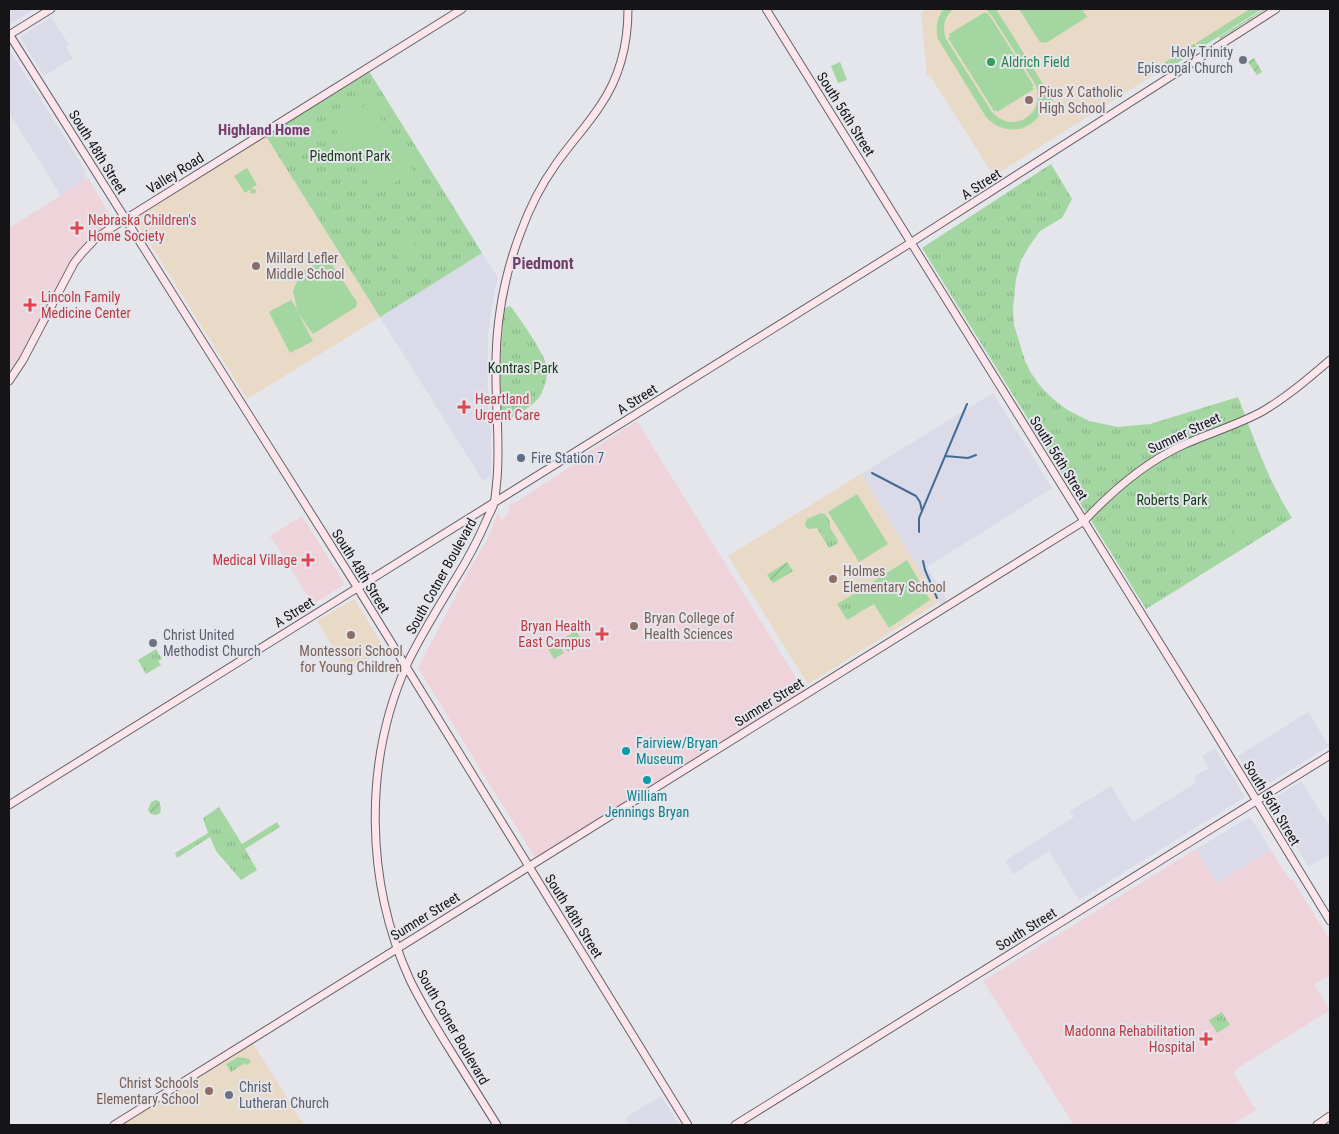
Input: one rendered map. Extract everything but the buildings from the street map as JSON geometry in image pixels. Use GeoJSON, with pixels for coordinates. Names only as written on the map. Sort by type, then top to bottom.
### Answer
{"type":"FeatureCollection","features":[{"type":"Feature","properties":{"kind":"main road"},"geometry":{"type":"LineString","coordinates":[[9,34],[51,9]]}},
{"type":"Feature","properties":{"kind":"main road","name":"Valley Road"},"geometry":{"type":"LineString","coordinates":[[9,382],[23,360],[78,258],[96,238],[462,9]]}},
{"type":"Feature","properties":{"kind":"main road","name":"South Cotner Boulevard"},"geometry":{"type":"LineString","coordinates":[[497,1125],[423,1005],[397,948],[382,896],[376,846],[378,771],[386,730],[406,667],[427,625],[477,542],[495,502],[498,455],[496,340],[507,273],[520,234],[539,192],[557,162],[599,108],[610,89],[620,65],[624,49],[628,25],[628,9]]}},
{"type":"Feature","properties":{"kind":"main road","name":"South 56th Street"},"geometry":{"type":"LineString","coordinates":[[766,9],[1330,921]]}},
{"type":"Feature","properties":{"kind":"main road","name":"A Street"},"geometry":{"type":"LineString","coordinates":[[9,805],[911,243],[1276,9]]}},
{"type":"Feature","properties":{"kind":"main road","name":"South 48th Street"},"geometry":{"type":"LineString","coordinates":[[9,34],[357,588],[688,1125]]}},
{"type":"Feature","properties":{"kind":"main road","name":"Sumner Street"},"geometry":{"type":"LineString","coordinates":[[114,1125],[1084,521],[1117,488],[1145,466],[1182,445],[1261,412],[1288,394],[1330,360]]}},
{"type":"Feature","properties":{"kind":"main road","name":"South Street"},"geometry":{"type":"LineString","coordinates":[[734,1125],[1330,755]]}},
{"type":"Feature","properties":{"kind":"main road"},"geometry":{"type":"LineString","coordinates":[[1317,1125],[1330,1116]]}},
{"type":"Feature","properties":{"kind":"shaded area"},"geometry":{"type":"Polygon","coordinates":[[[9,9],[34,9],[11,23],[9,9]]]}},
{"type":"Feature","properties":{"kind":"shaded area","name":"Pius X Catholic High School"},"geometry":{"type":"Polygon","coordinates":[[[923,9],[1258,9],[994,176],[930,76],[927,76],[921,12],[924,11],[923,9]]]}},
{"type":"Feature","properties":{"kind":"shaded area"},"geometry":{"type":"Polygon","coordinates":[[[51,17],[69,45],[66,47],[73,58],[44,76],[20,37],[51,17]]]}},
{"type":"Feature","properties":{"kind":"shaded area"},"geometry":{"type":"Polygon","coordinates":[[[9,49],[85,170],[85,180],[61,196],[9,112],[9,49]]]}},
{"type":"Feature","properties":{"kind":"shaded area","name":"Millard Lefler Middle School"},"geometry":{"type":"Polygon","coordinates":[[[264,133],[380,317],[247,399],[132,215],[264,133]]]}},
{"type":"Feature","properties":{"kind":"shaded area"},"geometry":{"type":"Polygon","coordinates":[[[88,178],[116,225],[82,253],[9,381],[9,228],[88,178]]]}},
{"type":"Feature","properties":{"kind":"shaded area"},"geometry":{"type":"Polygon","coordinates":[[[482,253],[498,278],[488,334],[488,408],[491,433],[491,476],[483,481],[380,317],[482,253]]]}},
{"type":"Feature","properties":{"kind":"shaded area"},"geometry":{"type":"Polygon","coordinates":[[[993,393],[1052,488],[927,567],[950,605],[943,609],[861,474],[993,393]]]}},
{"type":"Feature","properties":{"kind":"shaded area","name":"Bryan Health East Campus"},"geometry":{"type":"Polygon","coordinates":[[[637,421],[806,694],[537,861],[418,668],[468,572],[487,540],[498,513],[502,520],[508,514],[510,504],[513,504],[584,458],[587,453],[637,421]]]}},
{"type":"Feature","properties":{"kind":"shaded area","name":"Holmes Elementary School"},"geometry":{"type":"Polygon","coordinates":[[[861,474],[939,602],[808,684],[728,556],[861,474]]]}},
{"type":"Feature","properties":{"kind":"shaded area","name":"Medical Village"},"geometry":{"type":"Polygon","coordinates":[[[302,516],[345,584],[313,604],[270,536],[302,516]]]}},
{"type":"Feature","properties":{"kind":"shaded area","name":"Montessori School for Young Children"},"geometry":{"type":"Polygon","coordinates":[[[354,599],[385,649],[348,672],[317,621],[354,599]]]}},
{"type":"Feature","properties":{"kind":"shaded area"},"geometry":{"type":"Polygon","coordinates":[[[1308,712],[1329,746],[1259,789],[1238,756],[1308,712]]]}},
{"type":"Feature","properties":{"kind":"shaded area"},"geometry":{"type":"Polygon","coordinates":[[[1215,748],[1245,797],[1079,900],[1049,851],[1013,874],[1005,861],[1074,817],[1070,811],[1111,786],[1133,822],[1197,782],[1194,777],[1209,768],[1202,756],[1215,748]]]}},
{"type":"Feature","properties":{"kind":"shaded area"},"geometry":{"type":"Polygon","coordinates":[[[1301,781],[1330,827],[1330,854],[1309,867],[1270,805],[1270,801],[1301,781]]]}},
{"type":"Feature","properties":{"kind":"shaded area"},"geometry":{"type":"Polygon","coordinates":[[[1250,817],[1271,850],[1217,883],[1196,849],[1250,817]]]}},
{"type":"Feature","properties":{"kind":"shaded area","name":"Madonna Rehabilitation Hospital"},"geometry":{"type":"Polygon","coordinates":[[[1196,849],[1217,883],[1271,850],[1290,880],[1292,879],[1330,940],[1330,975],[1314,985],[1330,1010],[1236,1069],[1235,1075],[1256,1110],[1231,1125],[1074,1125],[983,981],[1196,849]]]}},
{"type":"Feature","properties":{"kind":"shaded area"},"geometry":{"type":"Polygon","coordinates":[[[251,1040],[304,1125],[114,1125],[251,1040]]]}},
{"type":"Feature","properties":{"kind":"shaded area"},"geometry":{"type":"Polygon","coordinates":[[[661,1096],[679,1125],[630,1125],[625,1118],[661,1096]]]}},
{"type":"Feature","properties":{"kind":"green space"},"geometry":{"type":"Polygon","coordinates":[[[943,9],[953,9],[945,23],[946,39],[992,112],[1000,119],[1009,122],[1018,121],[1026,118],[1033,112],[1037,104],[1038,95],[1035,84],[986,9],[996,9],[1053,100],[1047,104],[1045,101],[1042,111],[1029,125],[1012,130],[994,124],[986,117],[938,39],[937,24],[943,9]]]}},
{"type":"Feature","properties":{"kind":"green space"},"geometry":{"type":"Polygon","coordinates":[[[1019,9],[1082,9],[1087,17],[1046,43],[1040,42],[1019,9]]]}},
{"type":"Feature","properties":{"kind":"green space"},"geometry":{"type":"Polygon","coordinates":[[[1250,9],[1262,9],[1199,49],[1196,43],[1250,9]]]}},
{"type":"Feature","properties":{"kind":"green space"},"geometry":{"type":"Polygon","coordinates":[[[1266,9],[1220,39],[1219,37],[1266,9]]]}},
{"type":"Feature","properties":{"kind":"green space","name":"Aldrich Field"},"geometry":{"type":"Polygon","coordinates":[[[985,12],[988,13],[1034,86],[1032,87],[1034,89],[997,112],[996,110],[994,111],[948,38],[950,37],[949,34],[985,12]]]}},
{"type":"Feature","properties":{"kind":"green space"},"geometry":{"type":"Polygon","coordinates":[[[1194,44],[1198,50],[1168,69],[1164,63],[1194,44]]]}},
{"type":"Feature","properties":{"kind":"green space"},"geometry":{"type":"Polygon","coordinates":[[[1254,58],[1262,72],[1257,75],[1248,62],[1254,58]]]}},
{"type":"Feature","properties":{"kind":"green space"},"geometry":{"type":"Polygon","coordinates":[[[840,62],[847,80],[838,83],[831,66],[840,62]]]}},
{"type":"Feature","properties":{"kind":"green space","name":"Piedmont Park"},"geometry":{"type":"Polygon","coordinates":[[[367,68],[482,253],[380,317],[264,133],[367,68]]]}},
{"type":"Feature","properties":{"kind":"green space"},"geometry":{"type":"Polygon","coordinates":[[[371,102],[413,171],[375,195],[333,125],[371,102]]]}},
{"type":"Feature","properties":{"kind":"green space"},"geometry":{"type":"Polygon","coordinates":[[[314,121],[317,128],[315,141],[326,158],[323,162],[311,156],[302,145],[301,132],[305,126],[314,121]]]}},
{"type":"Feature","properties":{"kind":"green space","name":"Roberts Park"},"geometry":{"type":"Polygon","coordinates":[[[1051,164],[1072,199],[1062,218],[1040,231],[1030,245],[1021,260],[1016,279],[1013,309],[1014,325],[1025,361],[1031,373],[1041,387],[1066,409],[1089,421],[1118,427],[1150,424],[1238,397],[1269,474],[1292,518],[1146,609],[922,248],[1051,164]]]}},
{"type":"Feature","properties":{"kind":"green space"},"geometry":{"type":"Polygon","coordinates":[[[247,168],[257,185],[251,188],[256,190],[255,194],[250,193],[251,189],[245,193],[234,176],[247,168]]]}},
{"type":"Feature","properties":{"kind":"green space"},"geometry":{"type":"Polygon","coordinates":[[[410,236],[420,253],[412,258],[402,241],[410,236]]]}},
{"type":"Feature","properties":{"kind":"green space"},"geometry":{"type":"Polygon","coordinates":[[[400,243],[410,259],[402,264],[392,247],[400,243]]]}},
{"type":"Feature","properties":{"kind":"green space"},"geometry":{"type":"Polygon","coordinates":[[[327,257],[357,302],[356,307],[313,334],[298,313],[313,341],[290,353],[269,312],[291,300],[297,309],[293,291],[301,272],[327,257]]]}},
{"type":"Feature","properties":{"kind":"green space","name":"Kontras Park"},"geometry":{"type":"Polygon","coordinates":[[[509,306],[538,347],[546,362],[547,377],[539,398],[527,409],[507,420],[501,414],[500,366],[504,309],[509,306]]]}},
{"type":"Feature","properties":{"kind":"green space"},"geometry":{"type":"Polygon","coordinates":[[[1207,485],[1212,496],[1202,500],[1198,489],[1207,485]]]}},
{"type":"Feature","properties":{"kind":"green space"},"geometry":{"type":"Polygon","coordinates":[[[857,494],[888,544],[859,562],[828,512],[857,494]]]}},
{"type":"Feature","properties":{"kind":"green space"},"geometry":{"type":"Polygon","coordinates":[[[821,513],[825,514],[830,522],[830,528],[838,543],[829,548],[817,528],[809,529],[805,524],[807,519],[821,513]]]}},
{"type":"Feature","properties":{"kind":"green space"},"geometry":{"type":"Polygon","coordinates":[[[1230,513],[1243,531],[1243,535],[1239,538],[1226,520],[1226,516],[1230,513]]]}},
{"type":"Feature","properties":{"kind":"green space"},"geometry":{"type":"Polygon","coordinates":[[[1218,521],[1231,539],[1229,540],[1231,543],[1223,544],[1213,527],[1215,526],[1213,524],[1218,521]]]}},
{"type":"Feature","properties":{"kind":"green space"},"geometry":{"type":"Polygon","coordinates":[[[907,560],[930,600],[889,628],[874,604],[862,611],[852,595],[907,560]]]}},
{"type":"Feature","properties":{"kind":"green space"},"geometry":{"type":"Polygon","coordinates":[[[787,562],[793,571],[773,583],[767,575],[787,562]]]}},
{"type":"Feature","properties":{"kind":"green space"},"geometry":{"type":"Polygon","coordinates":[[[852,595],[862,611],[847,620],[837,604],[852,595]]]}},
{"type":"Feature","properties":{"kind":"green space"},"geometry":{"type":"Polygon","coordinates":[[[576,631],[583,642],[568,652],[560,640],[576,631]]]}},
{"type":"Feature","properties":{"kind":"green space"},"geometry":{"type":"Polygon","coordinates":[[[554,637],[564,653],[554,659],[548,649],[552,646],[547,639],[554,637]]]}},
{"type":"Feature","properties":{"kind":"green space"},"geometry":{"type":"Polygon","coordinates":[[[156,649],[162,659],[158,661],[161,665],[146,674],[138,660],[156,649]]]}},
{"type":"Feature","properties":{"kind":"green space"},"geometry":{"type":"Polygon","coordinates":[[[159,801],[161,808],[160,813],[157,815],[151,814],[148,810],[151,802],[159,801]]]}},
{"type":"Feature","properties":{"kind":"green space"},"geometry":{"type":"Polygon","coordinates":[[[219,807],[242,844],[277,822],[280,827],[245,849],[257,870],[241,880],[216,851],[210,837],[177,858],[175,853],[208,833],[203,818],[219,807]]]}},
{"type":"Feature","properties":{"kind":"green space"},"geometry":{"type":"Polygon","coordinates":[[[1222,1012],[1230,1025],[1217,1033],[1209,1020],[1222,1012]]]}},
{"type":"Feature","properties":{"kind":"green space"},"geometry":{"type":"Polygon","coordinates":[[[238,1057],[249,1059],[251,1062],[247,1065],[245,1063],[231,1072],[226,1064],[238,1057]]]}},
{"type":"Feature","properties":{"kind":"waterway"},"geometry":{"type":"LineString","coordinates":[[919,532],[919,518],[967,404]]}},
{"type":"Feature","properties":{"kind":"waterway"},"geometry":{"type":"LineString","coordinates":[[945,456],[968,458],[976,455]]}},
{"type":"Feature","properties":{"kind":"waterway"},"geometry":{"type":"LineString","coordinates":[[872,473],[916,496],[922,511]]}},
{"type":"Feature","properties":{"kind":"waterway"},"geometry":{"type":"LineString","coordinates":[[923,561],[937,598]]}},
{"type":"Feature","properties":{"kind":"place","name":"Holy Trinity Episcopal Church"},"geometry":{"type":"Point","coordinates":[1243,60]}},
{"type":"Feature","properties":{"kind":"place","name":"Aldrich Field"},"geometry":{"type":"Point","coordinates":[991,62]}},
{"type":"Feature","properties":{"kind":"place","name":"Pius X Catholic High School"},"geometry":{"type":"Point","coordinates":[1029,100]}},
{"type":"Feature","properties":{"kind":"place","name":"Nebraska Children's Home Society"},"geometry":{"type":"Point","coordinates":[77,228]}},
{"type":"Feature","properties":{"kind":"place","name":"Millard Lefler Middle School"},"geometry":{"type":"Point","coordinates":[256,266]}},
{"type":"Feature","properties":{"kind":"place","name":"Lincoln Family Medicine Center"},"geometry":{"type":"Point","coordinates":[30,305]}},
{"type":"Feature","properties":{"kind":"place","name":"Heartland Urgent Care"},"geometry":{"type":"Point","coordinates":[464,407]}},
{"type":"Feature","properties":{"kind":"place","name":"Fire Station 7"},"geometry":{"type":"Point","coordinates":[521,458]}},
{"type":"Feature","properties":{"kind":"place","name":"Medical Village"},"geometry":{"type":"Point","coordinates":[308,560]}},
{"type":"Feature","properties":{"kind":"place","name":"Holmes Elementary School"},"geometry":{"type":"Point","coordinates":[833,579]}},
{"type":"Feature","properties":{"kind":"place","name":"Bryan College of Health Sciences"},"geometry":{"type":"Point","coordinates":[634,626]}},
{"type":"Feature","properties":{"kind":"place","name":"Bryan Health East Campus"},"geometry":{"type":"Point","coordinates":[602,634]}},
{"type":"Feature","properties":{"kind":"place","name":"Montessori School for Young Children"},"geometry":{"type":"Point","coordinates":[351,635]}},
{"type":"Feature","properties":{"kind":"place","name":"Christ United Methodist Church"},"geometry":{"type":"Point","coordinates":[153,643]}},
{"type":"Feature","properties":{"kind":"place","name":"Fairview/Bryan Museum"},"geometry":{"type":"Point","coordinates":[626,751]}},
{"type":"Feature","properties":{"kind":"place","name":"William Jennings Bryan"},"geometry":{"type":"Point","coordinates":[647,780]}},
{"type":"Feature","properties":{"kind":"place","name":"Madonna Rehabilitation Hospital"},"geometry":{"type":"Point","coordinates":[1206,1039]}},
{"type":"Feature","properties":{"kind":"place","name":"Christ Schools Elementary School"},"geometry":{"type":"Point","coordinates":[209,1091]}},
{"type":"Feature","properties":{"kind":"place","name":"Christ Lutheran Church"},"geometry":{"type":"Point","coordinates":[229,1095]}},
{"type":"Feature","properties":{"kind":"district","name":"Highland Home"},"geometry":{"type":"Point","coordinates":[264,130]}},
{"type":"Feature","properties":{"kind":"district","name":"Piedmont"},"geometry":{"type":"Point","coordinates":[543,263]}}]}
